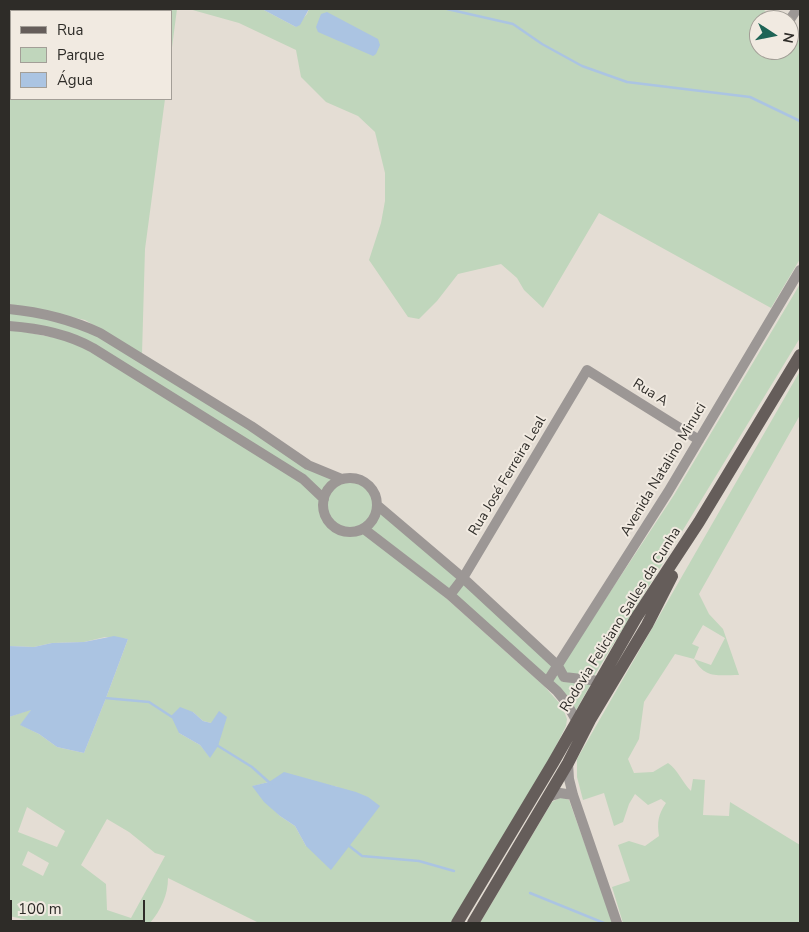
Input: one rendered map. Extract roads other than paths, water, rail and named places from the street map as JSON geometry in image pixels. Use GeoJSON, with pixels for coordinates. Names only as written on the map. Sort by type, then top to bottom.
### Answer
{"type":"FeatureCollection","features":[{"type":"Feature","properties":{"kind":"main road"},"geometry":{"type":"LineString","coordinates":[[699,522],[800,355]]}},
{"type":"Feature","properties":{"kind":"main road","name":"Rodovia Feliciano Salles da Cunha"},"geometry":{"type":"LineString","coordinates":[[457,923],[548,771],[636,618],[699,522]]}},
{"type":"Feature","properties":{"kind":"main road","name":"Rodovia Feliciano Salles da Cunha"},"geometry":{"type":"LineString","coordinates":[[473,923],[548,798],[590,720],[647,625],[699,522]]}},
{"type":"Feature","properties":{"kind":"street","name":"Avenida Natalino Minuci"},"geometry":{"type":"LineString","coordinates":[[547,682],[668,492],[800,270]]}},
{"type":"Feature","properties":{"kind":"street"},"geometry":{"type":"LineString","coordinates":[[9,309],[83,325],[100,333],[251,426],[308,465],[342,479],[356,479],[369,486],[376,498],[377,505],[373,518],[364,528],[350,532],[337,529],[324,513],[324,499],[330,487],[342,479]]}},
{"type":"Feature","properties":{"kind":"street"},"geometry":{"type":"LineString","coordinates":[[9,326],[61,335],[78,340],[93,348],[303,479],[324,499]]}},
{"type":"Feature","properties":{"kind":"street","name":"Rua A"},"geometry":{"type":"LineString","coordinates":[[587,370],[699,440]]}},
{"type":"Feature","properties":{"kind":"street","name":"Rua José Ferreira Leal"},"geometry":{"type":"LineString","coordinates":[[450,595],[463,578],[587,370]]}},
{"type":"Feature","properties":{"kind":"street"},"geometry":{"type":"LineString","coordinates":[[377,505],[463,578],[558,666],[564,677],[599,680]]}},
{"type":"Feature","properties":{"kind":"street"},"geometry":{"type":"LineString","coordinates":[[364,528],[450,595],[557,691],[576,720]]}},
{"type":"Feature","properties":{"kind":"street"},"geometry":{"type":"LineString","coordinates":[[568,763],[569,779],[573,794],[617,923]]}},
{"type":"Feature","properties":{"kind":"street"},"geometry":{"type":"LineString","coordinates":[[548,798],[560,792],[573,794]]}},
{"type":"Feature","properties":{"kind":"water"},"geometry":{"type":"Polygon","coordinates":[[[262,9],[309,9],[300,25],[296,27],[262,9]]]}},
{"type":"Feature","properties":{"kind":"water"},"geometry":{"type":"Polygon","coordinates":[[[327,12],[378,39],[380,45],[376,54],[373,56],[318,32],[316,27],[321,14],[327,12]]]}},
{"type":"Feature","properties":{"kind":"water"},"geometry":{"type":"Polygon","coordinates":[[[114,636],[128,639],[84,753],[57,747],[39,734],[20,725],[31,710],[9,717],[9,646],[34,647],[52,643],[84,642],[114,636]]]}},
{"type":"Feature","properties":{"kind":"water"},"geometry":{"type":"Polygon","coordinates":[[[180,707],[193,712],[203,721],[211,723],[219,711],[227,717],[218,746],[210,758],[200,745],[179,733],[171,716],[180,707]]]}},
{"type":"Feature","properties":{"kind":"water"},"geometry":{"type":"Polygon","coordinates":[[[284,772],[356,792],[368,797],[380,806],[331,870],[306,846],[295,826],[264,802],[252,786],[269,782],[284,772]]]}},
{"type":"Feature","properties":{"kind":"waterway"},"geometry":{"type":"LineString","coordinates":[[447,9],[513,24],[542,44],[582,66],[627,82],[750,97],[800,121]]}},
{"type":"Feature","properties":{"kind":"waterway"},"geometry":{"type":"LineString","coordinates":[[105,698],[149,702],[172,717]]}},
{"type":"Feature","properties":{"kind":"waterway"},"geometry":{"type":"LineString","coordinates":[[215,744],[252,767],[271,784]]}},
{"type":"Feature","properties":{"kind":"waterway"},"geometry":{"type":"LineString","coordinates":[[348,845],[362,856],[419,861],[454,871]]}},
{"type":"Feature","properties":{"kind":"waterway"},"geometry":{"type":"LineString","coordinates":[[530,893],[604,923]]}}]}
